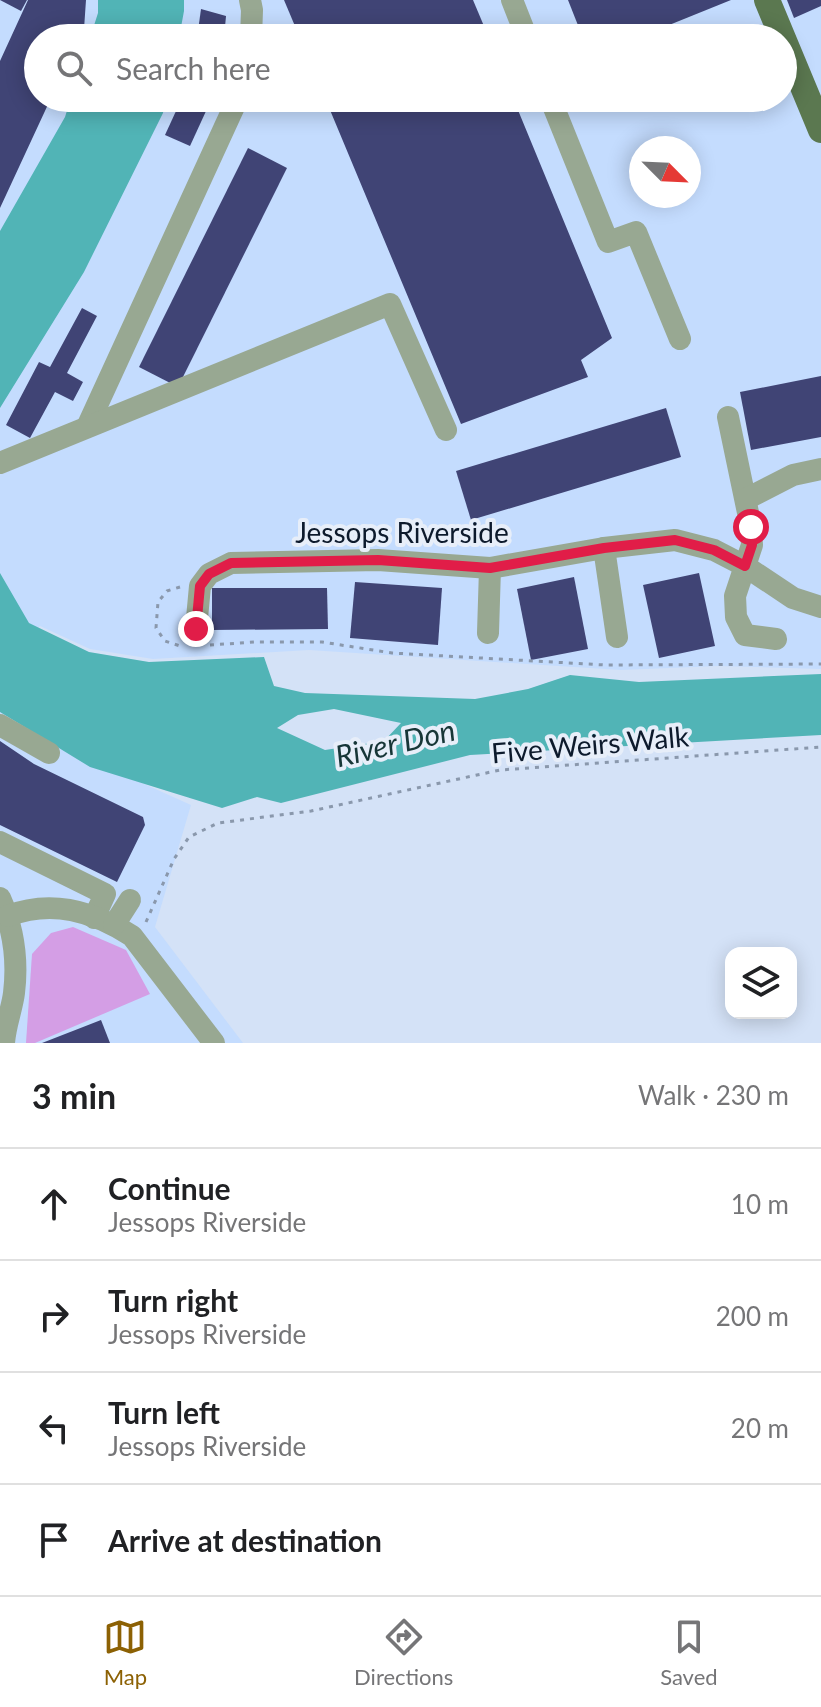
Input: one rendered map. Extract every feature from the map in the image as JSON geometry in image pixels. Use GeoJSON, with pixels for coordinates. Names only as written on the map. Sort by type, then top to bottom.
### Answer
{"type":"FeatureCollection","features":[{"type":"Feature","properties":{"kind":"main road"},"geometry":{"type":"LineString","coordinates":[[767,0],[777,24]]}},
{"type":"Feature","properties":{"kind":"main road"},"geometry":{"type":"LineString","coordinates":[[797,72],[821,130]]}},
{"type":"Feature","properties":{"kind":"street"},"geometry":{"type":"LineString","coordinates":[[250,0],[252,24]]}},
{"type":"Feature","properties":{"kind":"street"},"geometry":{"type":"LineString","coordinates":[[512,0],[521,24]]}},
{"type":"Feature","properties":{"kind":"street"},"geometry":{"type":"LineString","coordinates":[[87,427],[232,112]]}},
{"type":"Feature","properties":{"kind":"street"},"geometry":{"type":"LineString","coordinates":[[556,112],[608,242],[636,232],[680,339]]}},
{"type":"Feature","properties":{"kind":"street"},"geometry":{"type":"LineString","coordinates":[[5,460],[390,304],[446,430]]}},
{"type":"Feature","properties":{"kind":"street"},"geometry":{"type":"LineString","coordinates":[[728,417],[746,499],[752,545],[735,596],[736,617],[745,635],[776,639]]}},
{"type":"Feature","properties":{"kind":"street"},"geometry":{"type":"LineString","coordinates":[[746,499],[793,475],[821,469]]}},
{"type":"Feature","properties":{"kind":"street","name":"Jessops Riverside"},"geometry":{"type":"LineString","coordinates":[[200,586],[209,574],[231,563],[378,560],[490,568],[604,548],[675,540],[714,550],[745,566],[793,598],[821,607]]}},
{"type":"Feature","properties":{"kind":"street"},"geometry":{"type":"LineString","coordinates":[[604,548],[617,637]]}},
{"type":"Feature","properties":{"kind":"street"},"geometry":{"type":"LineString","coordinates":[[488,633],[490,568]]}},
{"type":"Feature","properties":{"kind":"street"},"geometry":{"type":"LineString","coordinates":[[193,641],[200,586]]}},
{"type":"Feature","properties":{"kind":"street"},"geometry":{"type":"LineString","coordinates":[[0,725],[49,753]]}},
{"type":"Feature","properties":{"kind":"street"},"geometry":{"type":"LineString","coordinates":[[0,842],[105,894],[104,921]]}},
{"type":"Feature","properties":{"kind":"street"},"geometry":{"type":"LineString","coordinates":[[104,921],[130,900]]}},
{"type":"Feature","properties":{"kind":"street"},"geometry":{"type":"LineString","coordinates":[[2,1042],[14,994],[16,959],[4,907],[44,906],[75,911],[104,921],[132,936],[214,1043]]}},
{"type":"Feature","properties":{"kind":"path"},"geometry":{"type":"LineString","coordinates":[[200,586],[167,591],[158,602],[156,628],[165,641],[322,642],[392,653],[605,665],[821,664]]}},
{"type":"Feature","properties":{"kind":"path","name":"Five Weirs Walk"},"geometry":{"type":"LineString","coordinates":[[139,929],[150,919],[174,859],[189,837],[218,823],[311,811],[500,770],[821,747]]}},
{"type":"Feature","properties":{"kind":"shaded area"},"geometry":{"type":"Polygon","coordinates":[[[0,0],[821,0],[821,669],[718,666],[621,670],[309,650],[153,659],[90,649],[40,626],[0,677],[0,0]]]}},
{"type":"Feature","properties":{"kind":"shaded area"},"geometry":{"type":"Polygon","coordinates":[[[0,699],[91,760],[191,805],[155,927],[243,1043],[0,1043],[0,699]]]}},
{"type":"Feature","properties":{"kind":"shaded area"},"geometry":{"type":"Polygon","coordinates":[[[73,927],[126,950],[150,994],[35,1043],[26,1043],[32,954],[51,933],[73,927]]]}},
{"type":"Feature","properties":{"kind":"water"},"geometry":{"type":"Polygon","coordinates":[[[98,0],[184,0],[182,24],[94,24],[98,0]]]}},
{"type":"Feature","properties":{"kind":"water"},"geometry":{"type":"Polygon","coordinates":[[[67,112],[163,112],[84,272],[0,408],[0,231],[67,112]]]}},
{"type":"Feature","properties":{"kind":"water","name":"River Don"},"geometry":{"type":"Polygon","coordinates":[[[0,573],[29,623],[89,652],[149,662],[264,657],[274,686],[305,693],[475,699],[528,689],[570,675],[639,682],[821,674],[821,735],[470,755],[281,803],[257,797],[222,808],[90,767],[0,712],[0,573]],[[334,709],[298,715],[277,728],[325,750],[384,741],[401,723],[334,709]]]}},
{"type":"Feature","properties":{"kind":"building"},"geometry":{"type":"Polygon","coordinates":[[[0,0],[27,0],[21,11],[0,0]]]}},
{"type":"Feature","properties":{"kind":"building"},"geometry":{"type":"Polygon","coordinates":[[[28,0],[86,0],[84,24],[24,24],[24,112],[45,112],[0,208],[0,61],[28,0]]]}},
{"type":"Feature","properties":{"kind":"building"},"geometry":{"type":"Polygon","coordinates":[[[284,0],[473,0],[483,24],[294,24],[284,0]]]}},
{"type":"Feature","properties":{"kind":"building"},"geometry":{"type":"Polygon","coordinates":[[[568,0],[731,0],[672,24],[577,24],[568,0]]]}},
{"type":"Feature","properties":{"kind":"building"},"geometry":{"type":"Polygon","coordinates":[[[787,0],[821,0],[821,6],[794,18],[787,0]]]}},
{"type":"Feature","properties":{"kind":"building"},"geometry":{"type":"Polygon","coordinates":[[[201,9],[226,16],[225,24],[199,24],[201,9]]]}},
{"type":"Feature","properties":{"kind":"building"},"geometry":{"type":"Polygon","coordinates":[[[176,112],[206,112],[190,146],[165,135],[176,112]]]}},
{"type":"Feature","properties":{"kind":"building"},"geometry":{"type":"Polygon","coordinates":[[[331,112],[519,112],[612,338],[581,360],[588,377],[461,424],[331,112]]]}},
{"type":"Feature","properties":{"kind":"building"},"geometry":{"type":"Polygon","coordinates":[[[248,148],[287,168],[178,387],[139,367],[248,148]]]}},
{"type":"Feature","properties":{"kind":"building"},"geometry":{"type":"Polygon","coordinates":[[[82,308],[97,316],[67,373],[83,382],[73,401],[55,392],[30,438],[6,425],[39,362],[50,367],[82,308]]]}},
{"type":"Feature","properties":{"kind":"building"},"geometry":{"type":"Polygon","coordinates":[[[821,376],[821,437],[751,450],[740,392],[821,376]]]}},
{"type":"Feature","properties":{"kind":"building"},"geometry":{"type":"Polygon","coordinates":[[[666,408],[681,457],[471,520],[456,471],[666,408]]]}},
{"type":"Feature","properties":{"kind":"building"},"geometry":{"type":"Polygon","coordinates":[[[699,573],[715,646],[659,658],[643,585],[699,573]]]}},
{"type":"Feature","properties":{"kind":"building"},"geometry":{"type":"Polygon","coordinates":[[[574,577],[588,649],[531,660],[517,589],[574,577]]]}},
{"type":"Feature","properties":{"kind":"building"},"geometry":{"type":"Polygon","coordinates":[[[355,582],[442,588],[438,645],[350,638],[355,582]]]}},
{"type":"Feature","properties":{"kind":"building"},"geometry":{"type":"Polygon","coordinates":[[[212,588],[327,588],[328,629],[212,630],[212,588]]]}},
{"type":"Feature","properties":{"kind":"building"},"geometry":{"type":"Polygon","coordinates":[[[0,741],[34,764],[143,817],[145,825],[117,882],[0,825],[0,741]]]}},
{"type":"Feature","properties":{"kind":"building"},"geometry":{"type":"Polygon","coordinates":[[[101,1020],[110,1043],[42,1043],[101,1020]]]}},
{"type":"Feature","properties":{"kind":"route"},"geometry":{"type":"LineString","coordinates":[[196,629],[200,586],[209,574],[231,563],[378,560],[490,568],[604,548],[675,540],[714,550],[745,566],[752,545],[751,527]]}}]}
